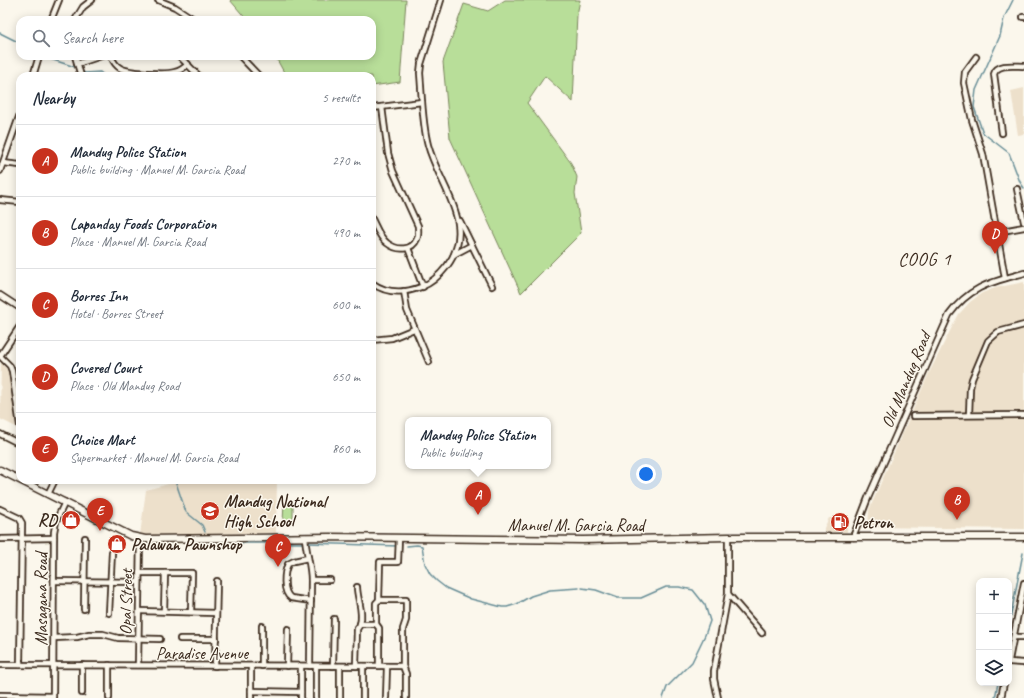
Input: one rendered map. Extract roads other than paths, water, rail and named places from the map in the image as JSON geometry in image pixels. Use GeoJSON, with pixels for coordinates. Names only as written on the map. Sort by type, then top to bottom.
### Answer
{"type":"FeatureCollection","features":[{"type":"Feature","properties":{"kind":"main road","name":"Manuel M. Garcia Road"},"geometry":{"type":"LineString","coordinates":[[0,470],[16,478]]}},
{"type":"Feature","properties":{"kind":"main road","name":"Manuel M. Garcia Road"},"geometry":{"type":"LineString","coordinates":[[28,484],[131,536],[140,538],[305,537],[584,540],[728,537],[1024,537]]}},
{"type":"Feature","properties":{"kind":"street"},"geometry":{"type":"LineString","coordinates":[[53,16],[59,0]]}},
{"type":"Feature","properties":{"kind":"street"},"geometry":{"type":"LineString","coordinates":[[78,16],[83,8],[92,0]]}},
{"type":"Feature","properties":{"kind":"street"},"geometry":{"type":"LineString","coordinates":[[158,0],[175,7],[188,16]]}},
{"type":"Feature","properties":{"kind":"street"},"geometry":{"type":"LineString","coordinates":[[441,0],[421,64],[420,73],[422,102],[426,132],[430,150],[458,218],[492,286]]}},
{"type":"Feature","properties":{"kind":"street"},"geometry":{"type":"LineString","coordinates":[[976,57],[964,72],[964,83],[972,120],[981,146],[998,232],[1005,278]]}},
{"type":"Feature","properties":{"kind":"street"},"geometry":{"type":"LineString","coordinates":[[35,72],[39,60]]}},
{"type":"Feature","properties":{"kind":"street"},"geometry":{"type":"LineString","coordinates":[[76,60],[80,72]]}},
{"type":"Feature","properties":{"kind":"street"},"geometry":{"type":"LineString","coordinates":[[77,64],[89,60]]}},
{"type":"Feature","properties":{"kind":"street"},"geometry":{"type":"LineString","coordinates":[[112,60],[114,64],[118,67],[129,71],[150,72]]}},
{"type":"Feature","properties":{"kind":"street"},"geometry":{"type":"LineString","coordinates":[[184,60],[195,72]]}},
{"type":"Feature","properties":{"kind":"street"},"geometry":{"type":"LineString","coordinates":[[244,60],[255,72]]}},
{"type":"Feature","properties":{"kind":"street"},"geometry":{"type":"LineString","coordinates":[[174,72],[181,70],[188,64]]}},
{"type":"Feature","properties":{"kind":"street"},"geometry":{"type":"LineString","coordinates":[[1002,133],[994,74],[995,71],[1001,67],[1024,66]]}},
{"type":"Feature","properties":{"kind":"street"},"geometry":{"type":"LineString","coordinates":[[376,108],[422,102]]}},
{"type":"Feature","properties":{"kind":"street"},"geometry":{"type":"LineString","coordinates":[[376,226],[383,239],[388,244],[400,249],[408,248],[417,240],[418,226],[393,171],[388,153],[382,107]]}},
{"type":"Feature","properties":{"kind":"street"},"geometry":{"type":"LineString","coordinates":[[0,171],[16,126]]}},
{"type":"Feature","properties":{"kind":"street"},"geometry":{"type":"LineString","coordinates":[[3,163],[16,165]]}},
{"type":"Feature","properties":{"kind":"street"},"geometry":{"type":"LineString","coordinates":[[1018,190],[1024,222]]}},
{"type":"Feature","properties":{"kind":"street"},"geometry":{"type":"LineString","coordinates":[[0,200],[16,202]]}},
{"type":"Feature","properties":{"kind":"street"},"geometry":{"type":"LineString","coordinates":[[376,286],[389,291],[404,291],[423,287],[433,282],[455,254],[458,243],[458,218]]}},
{"type":"Feature","properties":{"kind":"street"},"geometry":{"type":"LineString","coordinates":[[998,232],[1024,227]]}},
{"type":"Feature","properties":{"kind":"street"},"geometry":{"type":"LineString","coordinates":[[455,254],[472,245]]}},
{"type":"Feature","properties":{"kind":"street"},"geometry":{"type":"LineString","coordinates":[[408,248],[423,287]]}},
{"type":"Feature","properties":{"kind":"street","name":"Old Mandug Road"},"geometry":{"type":"LineString","coordinates":[[853,537],[868,498],[949,315],[972,291],[1005,278],[1024,273]]}},
{"type":"Feature","properties":{"kind":"street"},"geometry":{"type":"LineString","coordinates":[[404,291],[406,310],[429,362]]}},
{"type":"Feature","properties":{"kind":"street"},"geometry":{"type":"LineString","coordinates":[[0,294],[16,305]]}},
{"type":"Feature","properties":{"kind":"street"},"geometry":{"type":"LineString","coordinates":[[969,415],[970,388],[972,379],[988,341],[998,332],[1024,325]]}},
{"type":"Feature","properties":{"kind":"street"},"geometry":{"type":"LineString","coordinates":[[376,340],[392,338],[414,329]]}},
{"type":"Feature","properties":{"kind":"street"},"geometry":{"type":"LineString","coordinates":[[16,333],[0,356],[10,366],[12,371],[16,398]]}},
{"type":"Feature","properties":{"kind":"street"},"geometry":{"type":"LineString","coordinates":[[913,416],[1024,415]]}},
{"type":"Feature","properties":{"kind":"street"},"geometry":{"type":"LineString","coordinates":[[0,434],[16,442]]}},
{"type":"Feature","properties":{"kind":"street"},"geometry":{"type":"LineString","coordinates":[[48,494],[53,484]]}},
{"type":"Feature","properties":{"kind":"street","name":"Masagana Road"},"geometry":{"type":"LineString","coordinates":[[53,697],[54,538],[56,521],[65,502]]}},
{"type":"Feature","properties":{"kind":"street"},"geometry":{"type":"LineString","coordinates":[[0,509],[21,520],[22,523],[20,665]]}},
{"type":"Feature","properties":{"kind":"street"},"geometry":{"type":"LineString","coordinates":[[305,537],[311,580],[310,666]]}},
{"type":"Feature","properties":{"kind":"street"},"geometry":{"type":"LineString","coordinates":[[718,698],[714,671],[728,594],[728,537]]}},
{"type":"Feature","properties":{"kind":"street"},"geometry":{"type":"LineString","coordinates":[[0,539],[54,538]]}},
{"type":"Feature","properties":{"kind":"street"},"geometry":{"type":"LineString","coordinates":[[84,609],[85,538]]}},
{"type":"Feature","properties":{"kind":"street","name":"Opal Street"},"geometry":{"type":"LineString","coordinates":[[138,666],[140,538]]}},
{"type":"Feature","properties":{"kind":"street"},"geometry":{"type":"LineString","coordinates":[[379,666],[380,628],[376,624],[376,603],[379,600],[380,562],[398,562],[399,538]]}},
{"type":"Feature","properties":{"kind":"street"},"geometry":{"type":"LineString","coordinates":[[110,613],[112,552]]}},
{"type":"Feature","properties":{"kind":"street"},"geometry":{"type":"LineString","coordinates":[[308,558],[288,564],[286,568],[286,587],[290,598],[311,601]]}},
{"type":"Feature","properties":{"kind":"street"},"geometry":{"type":"LineString","coordinates":[[140,573],[192,573],[191,612]]}},
{"type":"Feature","properties":{"kind":"street"},"geometry":{"type":"LineString","coordinates":[[164,611],[165,573]]}},
{"type":"Feature","properties":{"kind":"street"},"geometry":{"type":"LineString","coordinates":[[311,580],[330,580]]}},
{"type":"Feature","properties":{"kind":"street"},"geometry":{"type":"LineString","coordinates":[[54,581],[139,582]]}},
{"type":"Feature","properties":{"kind":"street"},"geometry":{"type":"LineString","coordinates":[[215,666],[217,581]]}},
{"type":"Feature","properties":{"kind":"street"},"geometry":{"type":"LineString","coordinates":[[1011,650],[1022,605],[1024,583]]}},
{"type":"Feature","properties":{"kind":"street"},"geometry":{"type":"LineString","coordinates":[[356,666],[357,629],[360,624],[360,605],[357,598],[357,587]]}},
{"type":"Feature","properties":{"kind":"street"},"geometry":{"type":"LineString","coordinates":[[728,594],[762,634]]}},
{"type":"Feature","properties":{"kind":"street"},"geometry":{"type":"LineString","coordinates":[[379,600],[406,600],[406,620],[403,629],[403,666],[406,674],[406,698]]}},
{"type":"Feature","properties":{"kind":"street"},"geometry":{"type":"LineString","coordinates":[[139,611],[216,613]]}},
{"type":"Feature","properties":{"kind":"street"},"geometry":{"type":"LineString","coordinates":[[333,666],[334,619]]}},
{"type":"Feature","properties":{"kind":"street"},"geometry":{"type":"LineString","coordinates":[[360,624],[376,624]]}},
{"type":"Feature","properties":{"kind":"street"},"geometry":{"type":"LineString","coordinates":[[262,626],[262,666]]}},
{"type":"Feature","properties":{"kind":"street"},"geometry":{"type":"LineString","coordinates":[[287,666],[288,629]]}},
{"type":"Feature","properties":{"kind":"street"},"geometry":{"type":"LineString","coordinates":[[54,638],[103,634],[118,638],[160,639]]}},
{"type":"Feature","properties":{"kind":"street"},"geometry":{"type":"LineString","coordinates":[[1014,637],[1024,637]]}},
{"type":"Feature","properties":{"kind":"street"},"geometry":{"type":"LineString","coordinates":[[180,639],[216,639]]}},
{"type":"Feature","properties":{"kind":"street"},"geometry":{"type":"LineString","coordinates":[[1012,661],[1024,663]]}},
{"type":"Feature","properties":{"kind":"street","name":"Paradise Avenue"},"geometry":{"type":"LineString","coordinates":[[0,665],[403,666]]}},
{"type":"Feature","properties":{"kind":"street"},"geometry":{"type":"LineString","coordinates":[[82,665],[82,693]]}},
{"type":"Feature","properties":{"kind":"street"},"geometry":{"type":"LineString","coordinates":[[109,698],[110,666]]}},
{"type":"Feature","properties":{"kind":"street"},"geometry":{"type":"LineString","coordinates":[[251,698],[252,666]]}},
{"type":"Feature","properties":{"kind":"street"},"geometry":{"type":"LineString","coordinates":[[301,666],[301,698]]}},
{"type":"Feature","properties":{"kind":"street"},"geometry":{"type":"LineString","coordinates":[[316,666],[316,698]]}},
{"type":"Feature","properties":{"kind":"street"},"geometry":{"type":"LineString","coordinates":[[340,666],[340,698]]}},
{"type":"Feature","properties":{"kind":"street"},"geometry":{"type":"LineString","coordinates":[[363,666],[363,698]]}},
{"type":"Feature","properties":{"kind":"street"},"geometry":{"type":"LineString","coordinates":[[386,698],[387,666]]}},
{"type":"Feature","properties":{"kind":"street"},"geometry":{"type":"LineString","coordinates":[[1002,698],[1004,686]]}},
{"type":"Feature","properties":{"kind":"street"},"geometry":{"type":"LineString","coordinates":[[251,691],[301,692]]}},
{"type":"Feature","properties":{"kind":"street"},"geometry":{"type":"LineString","coordinates":[[0,695],[53,697]]}},
{"type":"Feature","properties":{"kind":"waterway"},"geometry":{"type":"LineString","coordinates":[[1013,0],[1004,18],[1000,36],[976,90],[974,107],[983,133],[1009,153],[1020,182],[1024,188]]}},
{"type":"Feature","properties":{"kind":"waterway"},"geometry":{"type":"LineString","coordinates":[[0,33],[16,41]]}},
{"type":"Feature","properties":{"kind":"waterway"},"geometry":{"type":"LineString","coordinates":[[53,60],[75,67]]}},
{"type":"Feature","properties":{"kind":"waterway"},"geometry":{"type":"LineString","coordinates":[[176,484],[186,512],[202,525],[205,532]]}},
{"type":"Feature","properties":{"kind":"waterway"},"geometry":{"type":"LineString","coordinates":[[209,544],[220,546],[246,543],[304,543]]}},
{"type":"Feature","properties":{"kind":"waterway"},"geometry":{"type":"LineString","coordinates":[[308,543],[398,546]]}},
{"type":"Feature","properties":{"kind":"waterway"},"geometry":{"type":"LineString","coordinates":[[407,546],[422,546],[425,564],[430,574],[446,588],[471,599],[502,607],[517,604],[531,596],[550,590],[579,588]]}},
{"type":"Feature","properties":{"kind":"waterway"},"geometry":{"type":"LineString","coordinates":[[1011,614],[1023,553]]}},
{"type":"Feature","properties":{"kind":"waterway"},"geometry":{"type":"LineString","coordinates":[[582,588],[596,590],[618,598],[641,598],[666,587],[679,587],[693,590],[705,605],[710,621],[705,635],[692,662],[667,687],[663,698]]}},
{"type":"Feature","properties":{"kind":"waterway"},"geometry":{"type":"LineString","coordinates":[[995,698],[997,686]]}},
{"type":"Feature","properties":{"kind":"place","name":"Covered Court"},"geometry":{"type":"Point","coordinates":[995,254]}},
{"type":"Feature","properties":{"kind":"place","name":"Mandug National High School"},"geometry":{"type":"Point","coordinates":[210,511]}},
{"type":"Feature","properties":{"kind":"place","name":"Mandug Police Station"},"geometry":{"type":"Point","coordinates":[478,515]}},
{"type":"Feature","properties":{"kind":"place","name":"RD"},"geometry":{"type":"Point","coordinates":[71,520]}},
{"type":"Feature","properties":{"kind":"place","name":"Lapanday Foods Corporation"},"geometry":{"type":"Point","coordinates":[957,520]}},
{"type":"Feature","properties":{"kind":"place","name":"Petron"},"geometry":{"type":"Point","coordinates":[840,522]}},
{"type":"Feature","properties":{"kind":"place","name":"Choice Mart"},"geometry":{"type":"Point","coordinates":[100,531]}},
{"type":"Feature","properties":{"kind":"place","name":"Palawan Pawnshop"},"geometry":{"type":"Point","coordinates":[117,544]}},
{"type":"Feature","properties":{"kind":"place","name":"Borres Inn"},"geometry":{"type":"Point","coordinates":[278,567]}},
{"type":"Feature","properties":{"kind":"district","name":"COOG 1"},"geometry":{"type":"Point","coordinates":[925,259]}}]}
